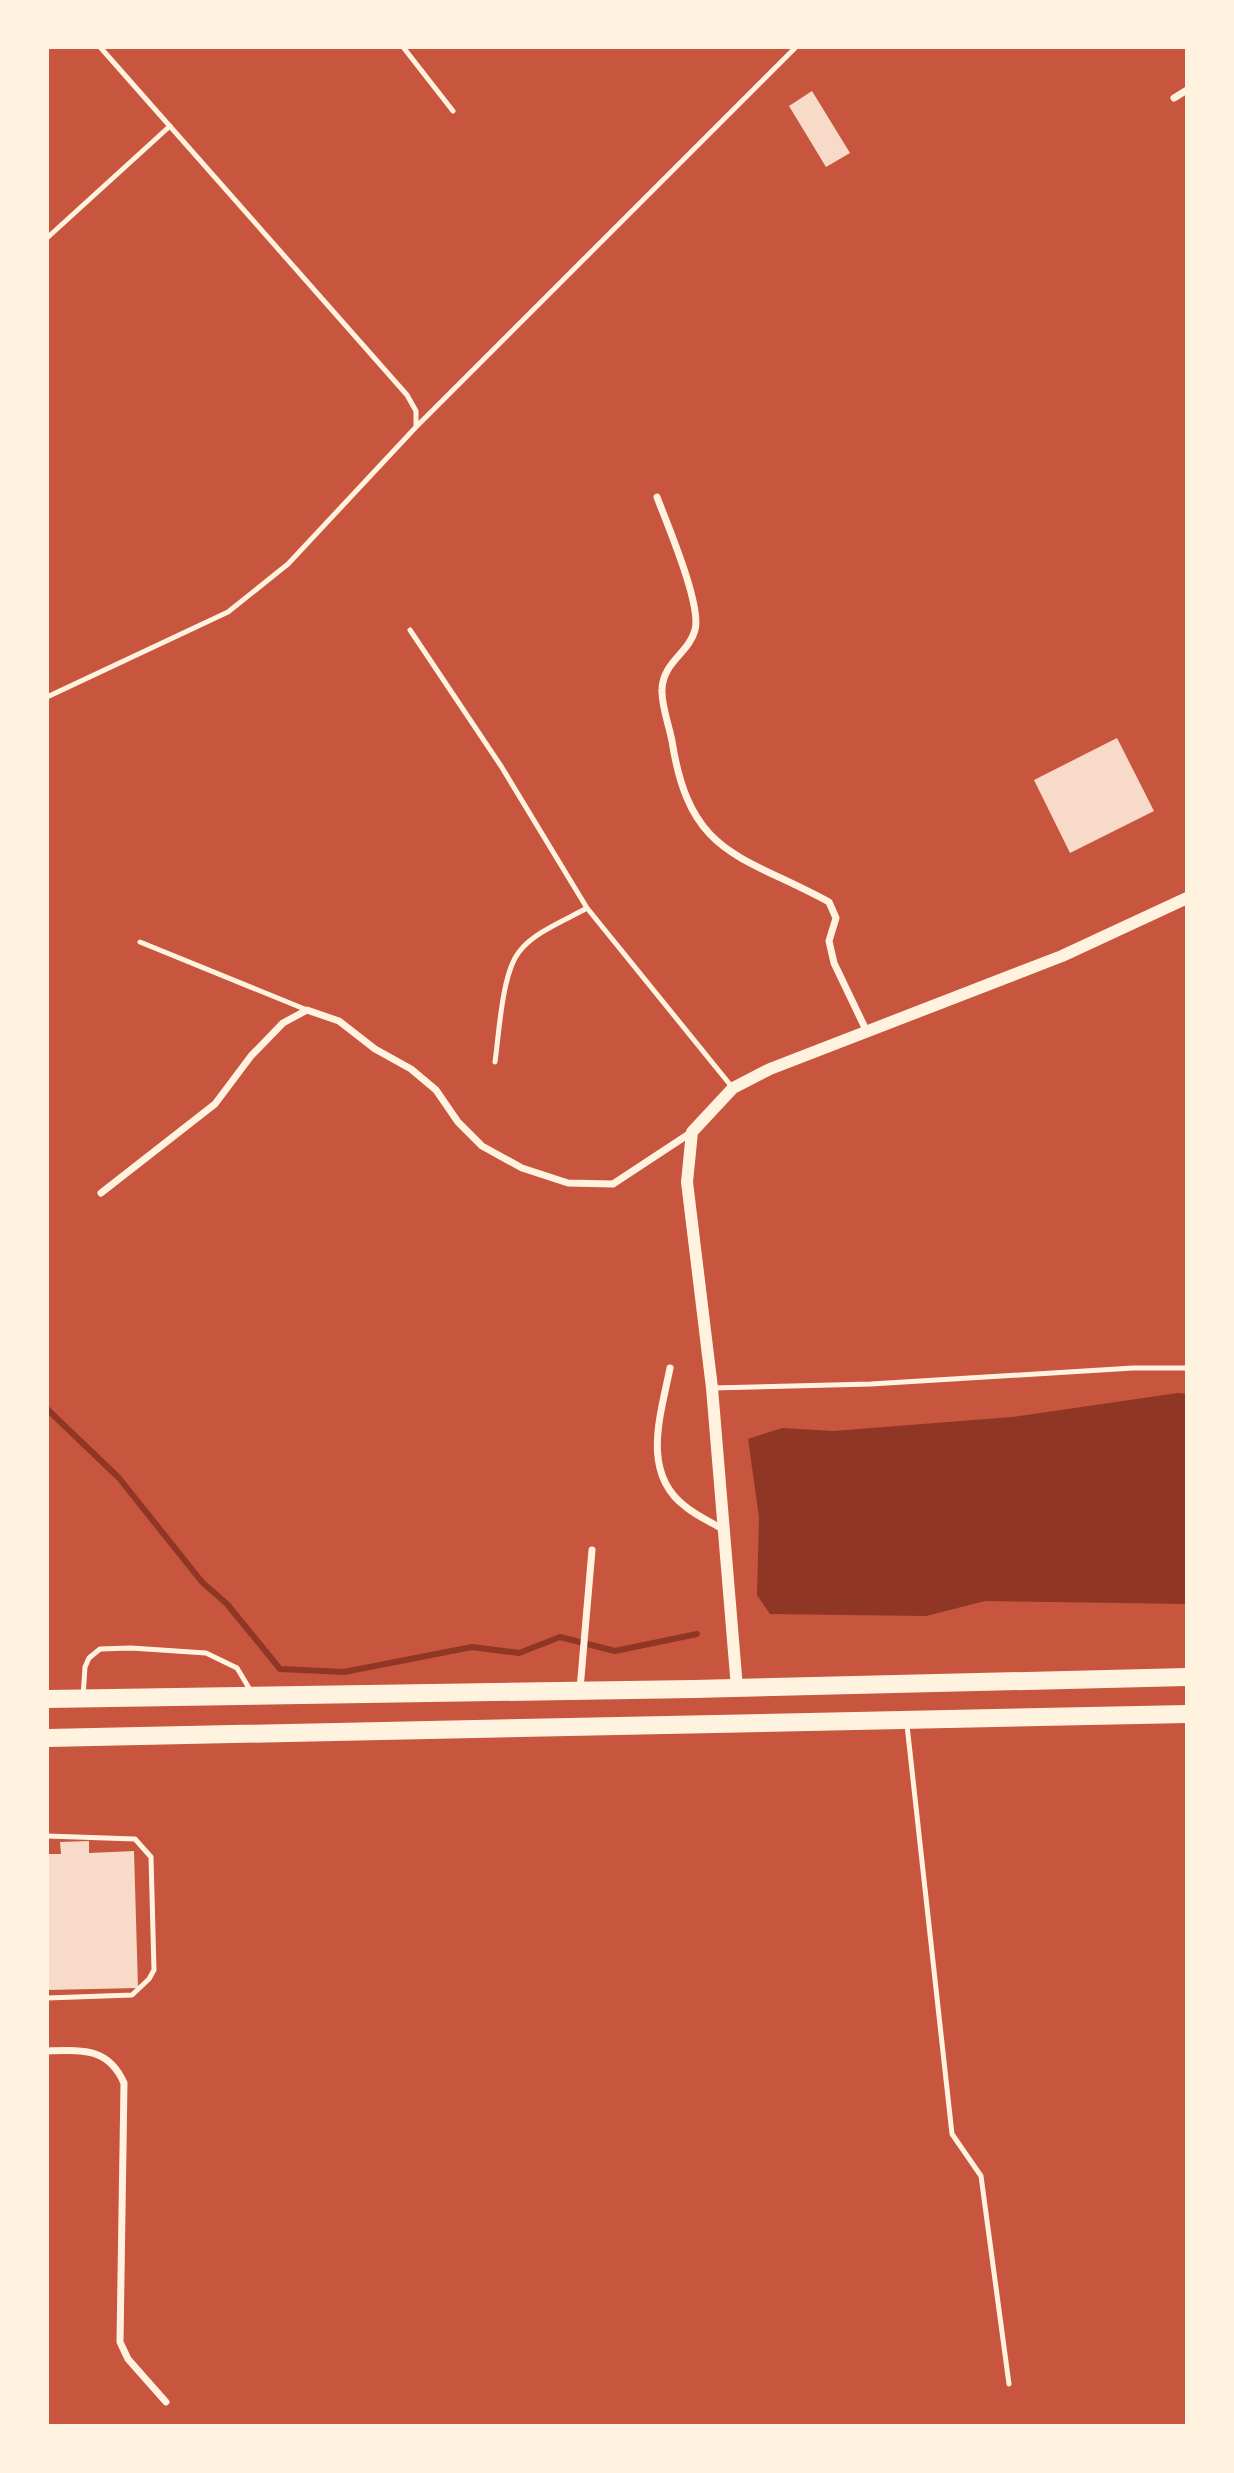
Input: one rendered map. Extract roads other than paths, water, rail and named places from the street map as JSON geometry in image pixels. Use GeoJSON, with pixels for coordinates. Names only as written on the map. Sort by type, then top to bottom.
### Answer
{"type":"FeatureCollection","features":[{"type":"Feature","properties":{"kind":"main road"},"geometry":{"type":"LineString","coordinates":[[47,1699],[737,1688],[1187,1677]]}},
{"type":"Feature","properties":{"kind":"main road"},"geometry":{"type":"LineString","coordinates":[[47,1738],[1187,1714]]}},
{"type":"Feature","properties":{"kind":"street"},"geometry":{"type":"LineString","coordinates":[[1174,98],[1187,90]]}},
{"type":"Feature","properties":{"kind":"street"},"geometry":{"type":"LineString","coordinates":[[657,497],[695,606],[695,630],[685,648],[670,662],[662,689],[678,779],[687,802],[723,848],[829,902],[836,918],[829,941],[834,963],[868,1032]]}},
{"type":"Feature","properties":{"kind":"street"},"geometry":{"type":"LineString","coordinates":[[101,1193],[215,1104],[251,1056],[283,1023],[307,1010],[339,1021],[375,1049],[411,1069],[436,1090],[458,1122],[482,1146],[522,1168],[568,1183],[613,1184],[692,1132],[733,1088],[770,1069],[1050,961],[1187,898]]}},
{"type":"Feature","properties":{"kind":"street"},"geometry":{"type":"LineString","coordinates":[[692,1132],[687,1182],[712,1388],[737,1688]]}},
{"type":"Feature","properties":{"kind":"street"},"geometry":{"type":"LineString","coordinates":[[670,1368],[657,1431],[657,1459],[665,1485],[684,1506],[724,1530]]}},
{"type":"Feature","properties":{"kind":"street"},"geometry":{"type":"LineString","coordinates":[[579,1690],[592,1550]]}},
{"type":"Feature","properties":{"kind":"street"},"geometry":{"type":"LineString","coordinates":[[47,2051],[101,2055],[116,2065],[124,2083],[120,2342],[128,2359],[166,2402]]}},
{"type":"Feature","properties":{"kind":"lane"},"geometry":{"type":"LineString","coordinates":[[100,47],[407,395],[416,411],[416,427]]}},
{"type":"Feature","properties":{"kind":"lane"},"geometry":{"type":"LineString","coordinates":[[403,47],[453,111]]}},
{"type":"Feature","properties":{"kind":"lane"},"geometry":{"type":"LineString","coordinates":[[47,697],[228,612],[288,564],[416,427],[796,47]]}},
{"type":"Feature","properties":{"kind":"lane"},"geometry":{"type":"LineString","coordinates":[[47,239],[170,126]]}},
{"type":"Feature","properties":{"kind":"lane"},"geometry":{"type":"LineString","coordinates":[[410,630],[500,766],[587,908],[733,1088]]}},
{"type":"Feature","properties":{"kind":"lane"},"geometry":{"type":"LineString","coordinates":[[495,1062],[509,976],[517,954],[528,942],[587,908]]}},
{"type":"Feature","properties":{"kind":"lane"},"geometry":{"type":"LineString","coordinates":[[140,942],[307,1010]]}},
{"type":"Feature","properties":{"kind":"lane"},"geometry":{"type":"LineString","coordinates":[[712,1388],[871,1384],[1133,1368],[1187,1368]]}},
{"type":"Feature","properties":{"kind":"lane"},"geometry":{"type":"LineString","coordinates":[[83,1698],[85,1667],[89,1658],[100,1649],[131,1648],[206,1653],[237,1668],[253,1696]]}},
{"type":"Feature","properties":{"kind":"lane"},"geometry":{"type":"LineString","coordinates":[[907,1721],[953,2134],[981,2176],[1009,2384]]}},
{"type":"Feature","properties":{"kind":"lane"},"geometry":{"type":"LineString","coordinates":[[47,1836],[135,1839],[145,1846],[151,1857],[154,1969],[149,1979],[132,1995],[47,1998]]}},
{"type":"Feature","properties":{"kind":"waterway"},"geometry":{"type":"LineString","coordinates":[[47,1409],[119,1478],[202,1582],[227,1604],[280,1669],[344,1672],[472,1647],[519,1653],[560,1637],[615,1651],[697,1634]]}}]}
